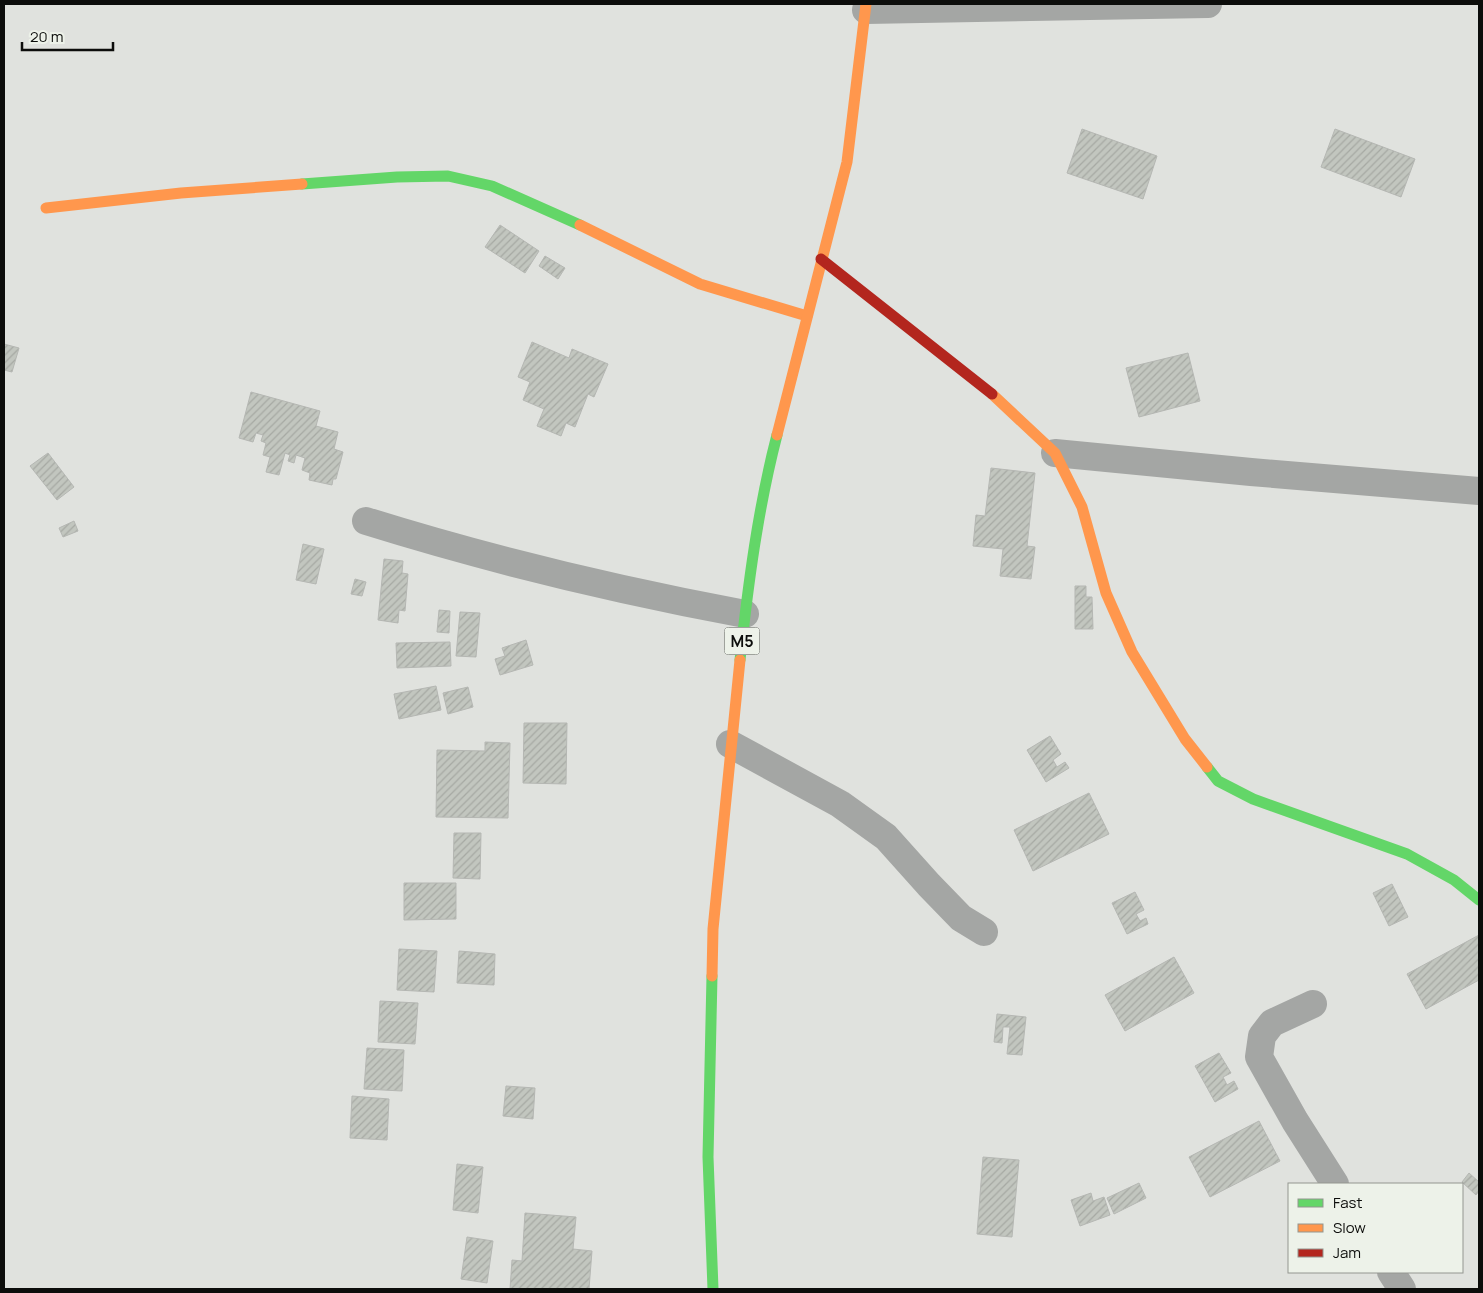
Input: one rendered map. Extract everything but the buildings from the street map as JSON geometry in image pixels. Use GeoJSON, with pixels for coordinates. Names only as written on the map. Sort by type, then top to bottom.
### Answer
{"type":"FeatureCollection","features":[{"type":"Feature","properties":{"kind":"main road","name":"M5"},"geometry":{"type":"LineString","coordinates":[[713,1289],[708,1157],[713,929],[730,744],[745,614],[766,477],[847,162],[866,7]]}},
{"type":"Feature","properties":{"kind":"main road"},"geometry":{"type":"LineString","coordinates":[[46,208],[181,193],[397,177],[448,176],[492,186],[599,234],[658,265],[700,284],[807,316]]}},
{"type":"Feature","properties":{"kind":"main road"},"geometry":{"type":"LineString","coordinates":[[821,260],[1003,403],[1055,453],[1082,507],[1106,593],[1132,652],[1185,739],[1218,781],[1253,799],[1407,854],[1454,880],[1479,900]]}},
{"type":"Feature","properties":{"kind":"street"},"geometry":{"type":"LineString","coordinates":[[866,7],[1208,4]]}},
{"type":"Feature","properties":{"kind":"street"},"geometry":{"type":"LineString","coordinates":[[1055,453],[1479,491]]}},
{"type":"Feature","properties":{"kind":"street"},"geometry":{"type":"LineString","coordinates":[[366,521],[440,544],[563,576],[670,600],[745,614]]}},
{"type":"Feature","properties":{"kind":"street"},"geometry":{"type":"LineString","coordinates":[[730,744],[840,804],[886,837],[962,918],[984,932]]}},
{"type":"Feature","properties":{"kind":"street"},"geometry":{"type":"LineString","coordinates":[[1313,1004],[1272,1023],[1262,1036],[1260,1057],[1295,1121],[1334,1183]]}},
{"type":"Feature","properties":{"kind":"street"},"geometry":{"type":"LineString","coordinates":[[1392,1273],[1402,1289]]}},
{"type":"Feature","properties":{"kind":"traffic: fast"},"geometry":{"type":"LineString","coordinates":[[302,184],[397,177],[448,176],[492,186],[580,225]]}},
{"type":"Feature","properties":{"kind":"traffic: fast"},"geometry":{"type":"LineString","coordinates":[[740,660],[754,547],[764,490],[777,435]]}},
{"type":"Feature","properties":{"kind":"traffic: fast"},"geometry":{"type":"LineString","coordinates":[[1207,767],[1218,781],[1253,799],[1407,854],[1454,880],[1479,900]]}},
{"type":"Feature","properties":{"kind":"traffic: fast"},"geometry":{"type":"LineString","coordinates":[[712,976],[708,1157],[713,1289]]}},
{"type":"Feature","properties":{"kind":"traffic: slow"},"geometry":{"type":"LineString","coordinates":[[777,435],[847,162],[866,4]]}},
{"type":"Feature","properties":{"kind":"traffic: slow"},"geometry":{"type":"LineString","coordinates":[[46,208],[181,193],[302,184]]}},
{"type":"Feature","properties":{"kind":"traffic: slow"},"geometry":{"type":"LineString","coordinates":[[580,225],[700,284],[807,316]]}},
{"type":"Feature","properties":{"kind":"traffic: slow"},"geometry":{"type":"LineString","coordinates":[[992,394],[1055,453],[1082,507],[1106,593],[1132,652],[1185,739],[1207,767]]}},
{"type":"Feature","properties":{"kind":"traffic: slow"},"geometry":{"type":"LineString","coordinates":[[712,976],[713,929],[740,660]]}},
{"type":"Feature","properties":{"kind":"traffic: jam"},"geometry":{"type":"LineString","coordinates":[[821,259],[992,394]]}}]}
